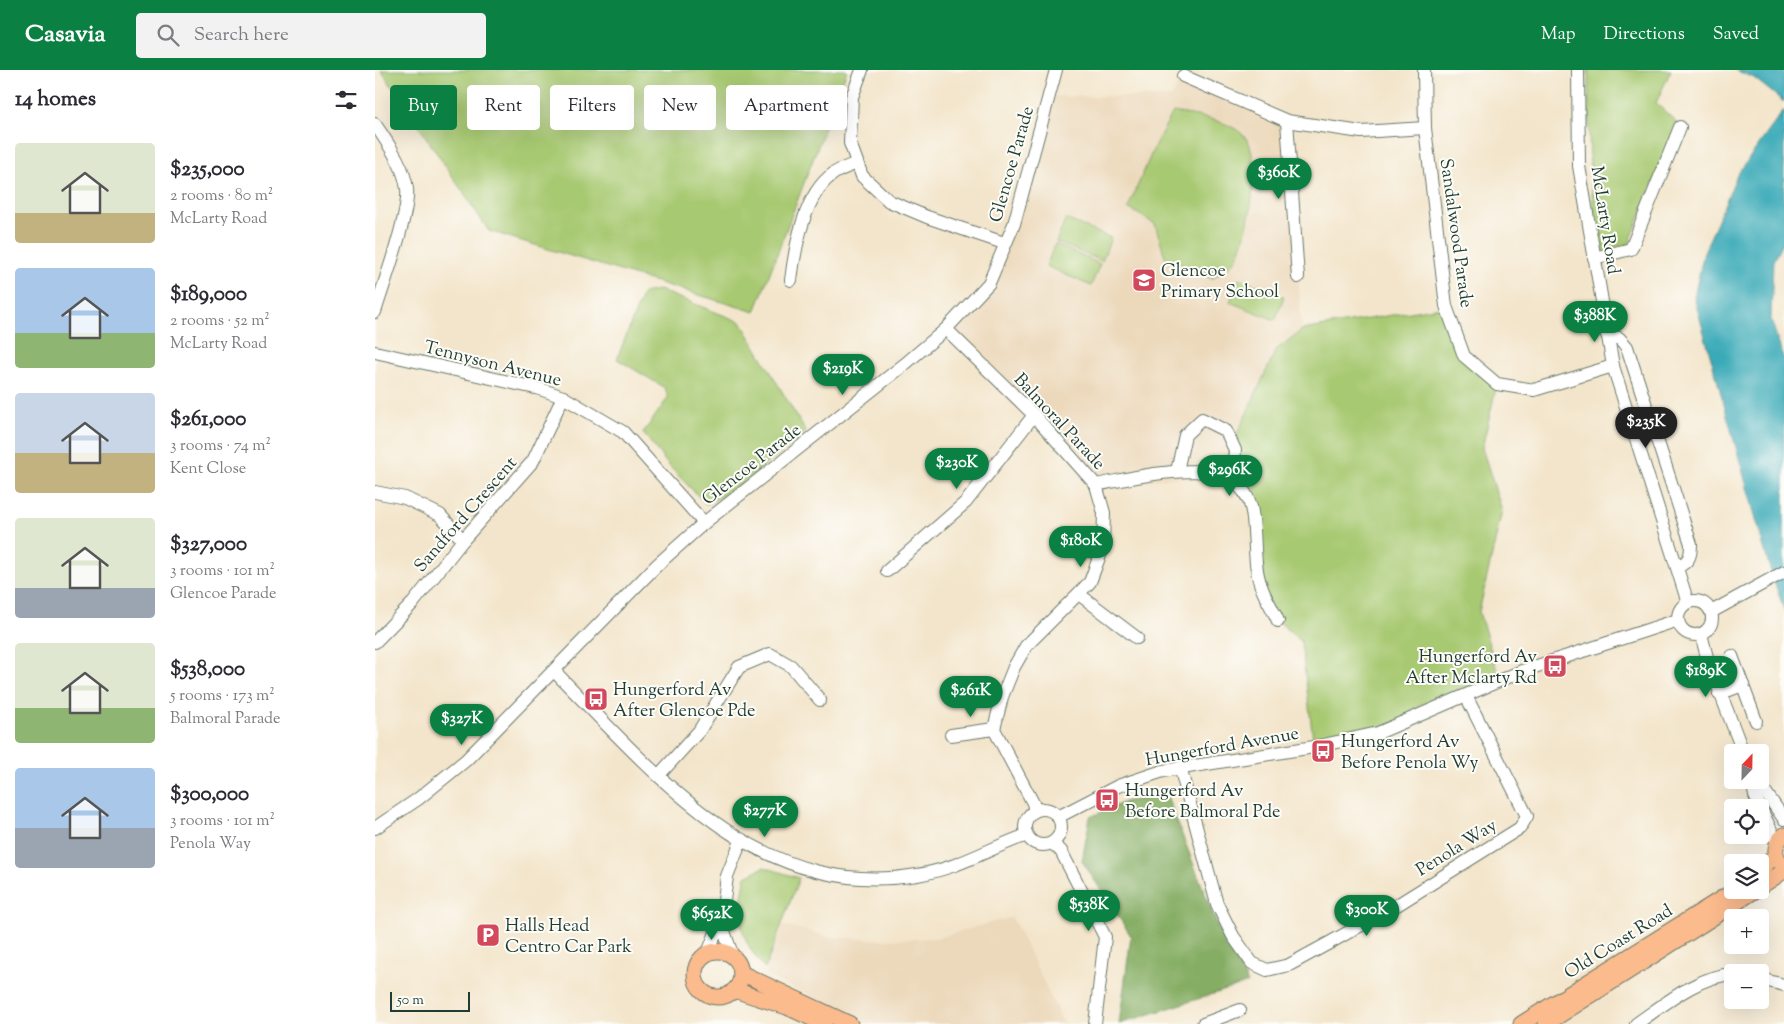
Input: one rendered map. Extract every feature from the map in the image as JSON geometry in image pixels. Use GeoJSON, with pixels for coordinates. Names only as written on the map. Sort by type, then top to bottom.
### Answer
{"type":"FeatureCollection","features":[{"type":"Feature","properties":{"kind":"main road"},"geometry":{"type":"LineString","coordinates":[[1769,861],[1780,849]]}},
{"type":"Feature","properties":{"kind":"main road"},"geometry":{"type":"LineString","coordinates":[[1769,881],[1784,871]]}},
{"type":"Feature","properties":{"kind":"main road","name":"Old Coast Road"},"geometry":{"type":"LineString","coordinates":[[1521,1024],[1724,897]]}},
{"type":"Feature","properties":{"kind":"main road","name":"Old Coast Road"},"geometry":{"type":"LineString","coordinates":[[1547,1024],[1742,899]]}},
{"type":"Feature","properties":{"kind":"main road"},"geometry":{"type":"LineString","coordinates":[[720,951],[733,957],[739,964],[741,973],[739,982],[734,990],[718,997],[702,990],[695,974],[696,966],[708,953],[720,951]]}},
{"type":"Feature","properties":{"kind":"main road"},"geometry":{"type":"LineString","coordinates":[[741,973],[850,1024]]}},
{"type":"Feature","properties":{"kind":"main road"},"geometry":{"type":"LineString","coordinates":[[734,990],[787,1007],[824,1024]]}},
{"type":"Feature","properties":{"kind":"street"},"geometry":{"type":"LineString","coordinates":[[862,70],[852,97],[850,143],[862,176],[889,201],[927,217],[1004,243]]}},
{"type":"Feature","properties":{"kind":"street","name":"Glencoe Parade"},"geometry":{"type":"LineString","coordinates":[[375,828],[418,799],[466,760],[657,565],[705,523],[946,329],[989,283],[1004,243],[1014,224],[1055,70]]}},
{"type":"Feature","properties":{"kind":"street","name":"Sandalwood Parade"},"geometry":{"type":"LineString","coordinates":[[1424,70],[1425,128],[1446,306],[1465,356],[1497,384],[1534,390],[1613,366]]}},
{"type":"Feature","properties":{"kind":"street","name":"McLarty Road"},"geometry":{"type":"LineString","coordinates":[[1578,70],[1579,166],[1613,366],[1688,602]]}},
{"type":"Feature","properties":{"kind":"street"},"geometry":{"type":"LineString","coordinates":[[1183,76],[1287,121],[1361,132],[1425,128]]}},
{"type":"Feature","properties":{"kind":"street"},"geometry":{"type":"LineString","coordinates":[[1287,121],[1298,277]]}},
{"type":"Feature","properties":{"kind":"street"},"geometry":{"type":"LineString","coordinates":[[375,124],[400,164],[408,190],[403,217],[375,312]]}},
{"type":"Feature","properties":{"kind":"street"},"geometry":{"type":"LineString","coordinates":[[1594,258],[1631,249],[1680,127]]}},
{"type":"Feature","properties":{"kind":"street"},"geometry":{"type":"LineString","coordinates":[[791,280],[795,244],[815,194],[832,174],[857,163]]}},
{"type":"Feature","properties":{"kind":"street","name":"Balmoral Parade"},"geometry":{"type":"LineString","coordinates":[[946,329],[1033,415],[1096,485],[1104,513],[1103,547],[1090,582],[1080,595],[1026,646],[1013,667],[1002,697],[994,729]]}},
{"type":"Feature","properties":{"kind":"street"},"geometry":{"type":"LineString","coordinates":[[1607,335],[1619,338],[1627,347],[1691,544],[1691,557],[1687,562],[1677,567]]}},
{"type":"Feature","properties":{"kind":"street","name":"Tennyson Avenue"},"geometry":{"type":"LineString","coordinates":[[375,352],[540,389],[563,397],[623,432],[705,523]]}},
{"type":"Feature","properties":{"kind":"street","name":"Sandford Crescent"},"geometry":{"type":"LineString","coordinates":[[375,642],[413,602],[463,540],[533,461],[563,397]]}},
{"type":"Feature","properties":{"kind":"street"},"geometry":{"type":"LineString","coordinates":[[887,571],[966,502],[1033,415]]}},
{"type":"Feature","properties":{"kind":"street"},"geometry":{"type":"LineString","coordinates":[[1177,471],[1185,435],[1202,419],[1226,431],[1235,450],[1232,481]]}},
{"type":"Feature","properties":{"kind":"street"},"geometry":{"type":"LineString","coordinates":[[1096,485],[1177,471],[1219,473],[1238,484],[1251,505],[1261,585],[1278,620]]}},
{"type":"Feature","properties":{"kind":"street"},"geometry":{"type":"LineString","coordinates":[[375,492],[405,498],[441,515],[463,540]]}},
{"type":"Feature","properties":{"kind":"street"},"geometry":{"type":"LineString","coordinates":[[1711,612],[1784,572]]}},
{"type":"Feature","properties":{"kind":"street"},"geometry":{"type":"LineString","coordinates":[[1080,595],[1137,638]]}},
{"type":"Feature","properties":{"kind":"street"},"geometry":{"type":"LineString","coordinates":[[1688,602],[1704,603],[1711,612],[1710,627],[1701,634],[1687,632],[1678,620],[1680,610],[1688,602]]}},
{"type":"Feature","properties":{"kind":"street","name":"Hungerford Avenue"},"geometry":{"type":"LineString","coordinates":[[1058,817],[1118,786],[1181,767],[1352,740],[1378,733],[1544,663],[1678,620]]}},
{"type":"Feature","properties":{"kind":"street"},"geometry":{"type":"LineString","coordinates":[[1701,634],[1719,694],[1740,744]]}},
{"type":"Feature","properties":{"kind":"street"},"geometry":{"type":"LineString","coordinates":[[659,775],[699,731],[739,668],[770,654],[791,666],[821,700]]}},
{"type":"Feature","properties":{"kind":"street"},"geometry":{"type":"LineString","coordinates":[[1732,656],[1756,721]]}},
{"type":"Feature","properties":{"kind":"street"},"geometry":{"type":"LineString","coordinates":[[554,671],[659,775],[705,817],[741,841],[789,863],[815,871],[855,877],[917,875],[959,864],[1027,835]]}},
{"type":"Feature","properties":{"kind":"street"},"geometry":{"type":"LineString","coordinates":[[1719,694],[1743,685]]}},
{"type":"Feature","properties":{"kind":"street","name":"Penola Way"},"geometry":{"type":"LineString","coordinates":[[1181,767],[1212,888],[1217,904],[1233,936],[1252,962],[1267,970],[1289,965],[1397,905],[1520,828],[1527,816],[1466,696]]}},
{"type":"Feature","properties":{"kind":"street"},"geometry":{"type":"LineString","coordinates":[[951,735],[994,729],[1033,802],[1035,811]]}},
{"type":"Feature","properties":{"kind":"street"},"geometry":{"type":"LineString","coordinates":[[1754,789],[1755,796],[1780,849]]}},
{"type":"Feature","properties":{"kind":"street"},"geometry":{"type":"LineString","coordinates":[[1763,789],[1784,819]]}},
{"type":"Feature","properties":{"kind":"street"},"geometry":{"type":"LineString","coordinates":[[1048,810],[1058,817],[1061,831],[1052,843],[1040,845],[1027,835],[1026,822],[1035,811],[1048,810]]}},
{"type":"Feature","properties":{"kind":"street"},"geometry":{"type":"LineString","coordinates":[[708,953],[722,917],[727,876],[741,841]]}},
{"type":"Feature","properties":{"kind":"street"},"geometry":{"type":"LineString","coordinates":[[1052,843],[1061,851],[1105,936],[1095,1024]]}},
{"type":"Feature","properties":{"kind":"street"},"geometry":{"type":"LineString","coordinates":[[722,917],[724,931],[733,957]]}},
{"type":"Feature","properties":{"kind":"street"},"geometry":{"type":"LineString","coordinates":[[1636,1024],[1690,988],[1720,974],[1724,974]]}},
{"type":"Feature","properties":{"kind":"street"},"geometry":{"type":"LineString","coordinates":[[1769,981],[1784,985]]}},
{"type":"Feature","properties":{"kind":"street"},"geometry":{"type":"LineString","coordinates":[[1203,1024],[1240,1010]]}},
{"type":"Feature","properties":{"kind":"shaded area","name":"Glencoe Primary School"},"geometry":{"type":"Polygon","coordinates":[[[1183,76],[1287,121],[1302,330],[1276,350],[1219,473],[1096,485],[946,329],[989,283],[1049,96],[1172,97],[1183,76]]]}},
{"type":"Feature","properties":{"kind":"shaded area"},"geometry":{"type":"Polygon","coordinates":[[[1012,917],[1064,1024],[868,1024],[854,1014],[765,976],[783,925],[832,937],[886,940],[937,938],[1012,917]]]}},
{"type":"Feature","properties":{"kind":"green space"},"geometry":{"type":"Polygon","coordinates":[[[381,70],[847,70],[841,85],[726,85],[726,130],[824,130],[755,312],[489,231],[421,130],[457,130],[457,85],[391,85],[381,70]]]}},
{"type":"Feature","properties":{"kind":"green space"},"geometry":{"type":"Polygon","coordinates":[[[1588,70],[1671,70],[1656,103],[1677,123],[1629,244],[1598,252],[1590,173],[1588,70]]]}},
{"type":"Feature","properties":{"kind":"green space"},"geometry":{"type":"Polygon","coordinates":[[[1173,112],[1215,120],[1236,129],[1249,143],[1252,154],[1253,185],[1249,219],[1241,248],[1234,262],[1212,279],[1165,257],[1155,224],[1128,208],[1156,143],[1173,112]]]}},
{"type":"Feature","properties":{"kind":"green space"},"geometry":{"type":"Polygon","coordinates":[[[1066,219],[1111,238],[1102,261],[1056,242],[1066,219]]]}},
{"type":"Feature","properties":{"kind":"green space"},"geometry":{"type":"Polygon","coordinates":[[[1055,244],[1100,264],[1091,286],[1046,266],[1055,244]]]}},
{"type":"Feature","properties":{"kind":"green space"},"geometry":{"type":"Polygon","coordinates":[[[1239,278],[1284,297],[1275,320],[1230,302],[1239,278]]]}},
{"type":"Feature","properties":{"kind":"green space"},"geometry":{"type":"Polygon","coordinates":[[[659,290],[741,322],[806,432],[732,491],[706,504],[670,467],[643,433],[668,398],[665,388],[617,359],[643,293],[659,290]]]}},
{"type":"Feature","properties":{"kind":"green space"},"geometry":{"type":"Polygon","coordinates":[[[1446,306],[1464,356],[1497,384],[1482,448],[1502,511],[1479,612],[1500,680],[1418,717],[1314,747],[1301,641],[1278,621],[1261,585],[1251,505],[1219,473],[1276,350],[1302,330],[1446,306]]]}},
{"type":"Feature","properties":{"kind":"green space"},"geometry":{"type":"Polygon","coordinates":[[[1167,796],[1220,932],[1248,983],[1119,1024],[1131,936],[1082,861],[1090,817],[1127,801],[1167,796]]]}},
{"type":"Feature","properties":{"kind":"green space"},"geometry":{"type":"Polygon","coordinates":[[[764,867],[799,878],[765,969],[755,956],[744,935],[740,915],[746,876],[764,867]]]}},
{"type":"Feature","properties":{"kind":"water"},"geometry":{"type":"Polygon","coordinates":[[[1735,70],[1784,70],[1784,102],[1754,78],[1735,70]]]}},
{"type":"Feature","properties":{"kind":"water"},"geometry":{"type":"Polygon","coordinates":[[[1784,110],[1784,240],[1773,261],[1771,319],[1784,360],[1784,610],[1769,566],[1694,297],[1704,252],[1737,175],[1784,110]]]}},
{"type":"Feature","properties":{"kind":"place","name":"Glencoe Primary School"},"geometry":{"type":"Point","coordinates":[1144,280]}},
{"type":"Feature","properties":{"kind":"place","name":"Hungerford Av After Mclarty Rd"},"geometry":{"type":"Point","coordinates":[1555,666]}},
{"type":"Feature","properties":{"kind":"place","name":"Hungerford Av After Glencoe Pde"},"geometry":{"type":"Point","coordinates":[596,699]}},
{"type":"Feature","properties":{"kind":"place","name":"Hungerford Av Before Penola Wy"},"geometry":{"type":"Point","coordinates":[1323,751]}},
{"type":"Feature","properties":{"kind":"place","name":"Hungerford Av Before Balmoral Pde"},"geometry":{"type":"Point","coordinates":[1107,800]}},
{"type":"Feature","properties":{"kind":"place","name":"Halls Head Centro Car Park"},"geometry":{"type":"Point","coordinates":[488,935]}}]}
